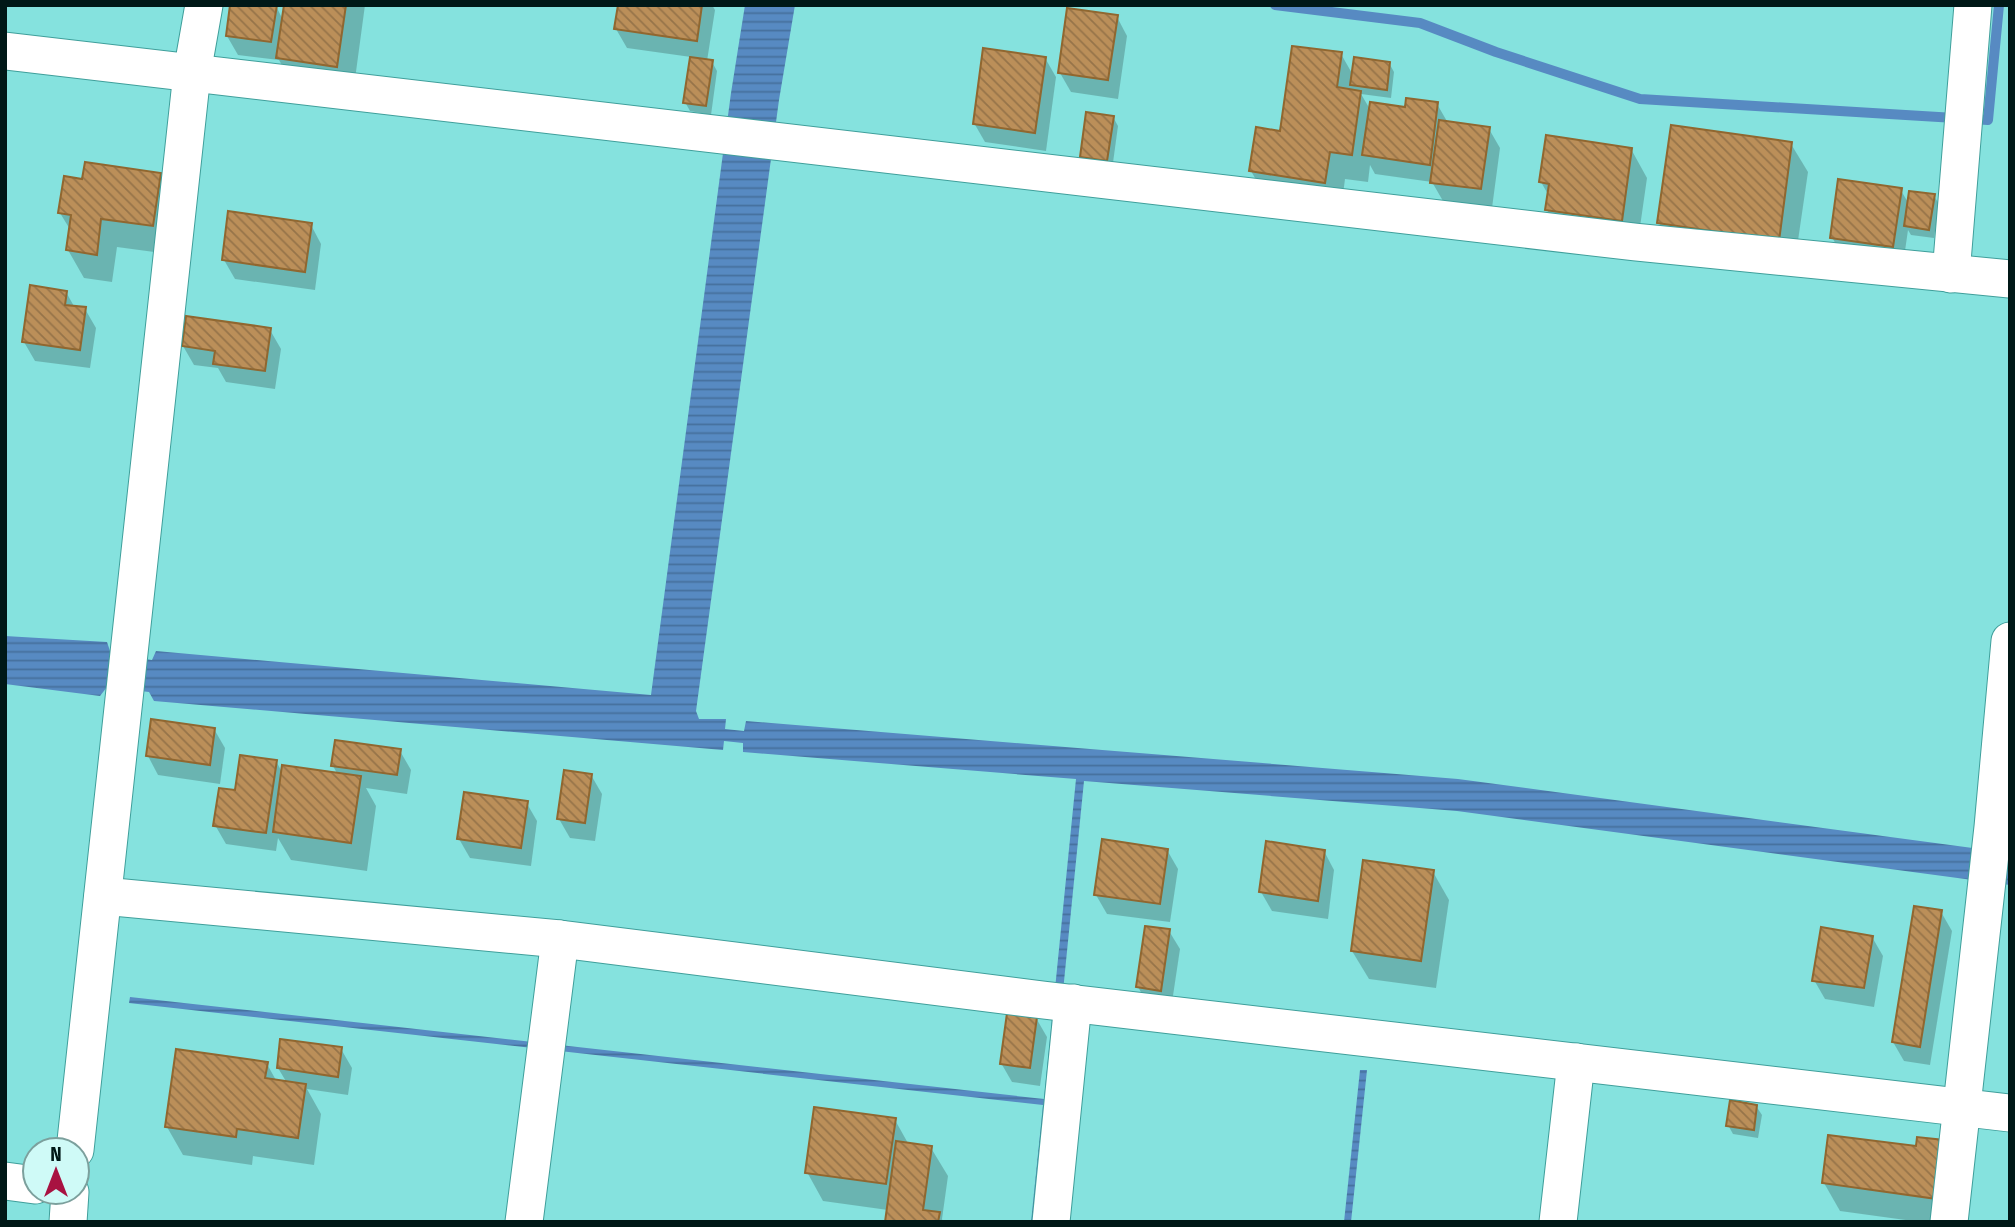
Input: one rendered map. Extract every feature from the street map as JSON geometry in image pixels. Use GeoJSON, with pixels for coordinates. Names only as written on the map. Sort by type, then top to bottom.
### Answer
{"type":"FeatureCollection","features":[{"type":"Feature","properties":{"kind":"street"},"geometry":{"type":"LineString","coordinates":[[77,1136],[192,73],[204,5]]}},
{"type":"Feature","properties":{"kind":"street"},"geometry":{"type":"LineString","coordinates":[[1951,274],[1973,5]]}},
{"type":"Feature","properties":{"kind":"street"},"geometry":{"type":"LineString","coordinates":[[5,51],[1634,242],[2010,279]]}},
{"type":"Feature","properties":{"kind":"street"},"geometry":{"type":"LineString","coordinates":[[1949,1222],[1993,827],[2010,641]]}},
{"type":"Feature","properties":{"kind":"street"},"geometry":{"type":"LineString","coordinates":[[103,896],[560,939],[1058,1001],[2010,1113]]}},
{"type":"Feature","properties":{"kind":"street"},"geometry":{"type":"LineString","coordinates":[[524,1222],[560,939]]}},
{"type":"Feature","properties":{"kind":"street"},"geometry":{"type":"LineString","coordinates":[[1051,1222],[1058,1001]]}},
{"type":"Feature","properties":{"kind":"street"},"geometry":{"type":"LineString","coordinates":[[1558,1222],[1576,1062]]}},
{"type":"Feature","properties":{"kind":"water"},"geometry":{"type":"Polygon","coordinates":[[[745,5],[795,5],[779,100],[696,711],[699,719],[726,719],[725,729],[744,731],[746,721],[1458,779],[2010,853],[2010,885],[1457,811],[1084,781],[1040,1222],[1031,1222],[1043,1105],[129,1003],[130,997],[1044,1099],[1076,779],[743,752],[743,743],[724,741],[723,750],[154,701],[149,692],[107,687],[100,696],[5,684],[5,636],[107,642],[111,654],[152,660],[156,651],[651,695],[745,5]]]}},
{"type":"Feature","properties":{"kind":"water"},"geometry":{"type":"Polygon","coordinates":[[[1360,1070],[1367,1070],[1351,1222],[1344,1222],[1360,1070]]]}},
{"type":"Feature","properties":{"kind":"building"},"geometry":{"type":"Polygon","coordinates":[[[230,5],[277,5],[271,42],[226,36],[230,5]]]}},
{"type":"Feature","properties":{"kind":"building"},"geometry":{"type":"Polygon","coordinates":[[[284,5],[346,5],[337,67],[276,58],[284,5]]]}},
{"type":"Feature","properties":{"kind":"building"},"geometry":{"type":"Polygon","coordinates":[[[618,5],[702,5],[697,41],[614,29],[618,5]]]}},
{"type":"Feature","properties":{"kind":"building"},"geometry":{"type":"Polygon","coordinates":[[[1067,8],[1118,15],[1108,80],[1058,73],[1067,8]]]}},
{"type":"Feature","properties":{"kind":"building"},"geometry":{"type":"Polygon","coordinates":[[[1292,46],[1342,52],[1337,87],[1361,91],[1352,155],[1330,152],[1325,183],[1249,171],[1256,127],[1280,131],[1292,46]]]}},
{"type":"Feature","properties":{"kind":"building"},"geometry":{"type":"Polygon","coordinates":[[[983,48],[1046,57],[1035,133],[973,124],[983,48]]]}},
{"type":"Feature","properties":{"kind":"building"},"geometry":{"type":"Polygon","coordinates":[[[690,57],[713,60],[706,106],[683,103],[690,57]]]}},
{"type":"Feature","properties":{"kind":"building"},"geometry":{"type":"Polygon","coordinates":[[[1354,57],[1390,62],[1387,90],[1350,85],[1354,57]]]}},
{"type":"Feature","properties":{"kind":"building"},"geometry":{"type":"Polygon","coordinates":[[[1406,98],[1438,102],[1430,165],[1362,155],[1370,102],[1405,107],[1406,98]]]}},
{"type":"Feature","properties":{"kind":"building"},"geometry":{"type":"Polygon","coordinates":[[[1086,112],[1114,116],[1107,161],[1080,157],[1086,112]]]}},
{"type":"Feature","properties":{"kind":"building"},"geometry":{"type":"Polygon","coordinates":[[[1439,120],[1490,127],[1481,189],[1430,183],[1439,120]]]}},
{"type":"Feature","properties":{"kind":"building"},"geometry":{"type":"Polygon","coordinates":[[[1671,125],[1792,142],[1779,241],[1657,223],[1671,125]]]}},
{"type":"Feature","properties":{"kind":"building"},"geometry":{"type":"Polygon","coordinates":[[[1546,135],[1632,148],[1622,221],[1545,210],[1549,184],[1539,182],[1546,135]]]}},
{"type":"Feature","properties":{"kind":"building"},"geometry":{"type":"Polygon","coordinates":[[[85,162],[161,173],[153,226],[101,219],[97,255],[66,250],[71,215],[58,213],[64,176],[82,179],[85,162]]]}},
{"type":"Feature","properties":{"kind":"building"},"geometry":{"type":"Polygon","coordinates":[[[1838,179],[1902,188],[1893,247],[1830,238],[1838,179]]]}},
{"type":"Feature","properties":{"kind":"building"},"geometry":{"type":"Polygon","coordinates":[[[1909,191],[1935,194],[1929,230],[1904,226],[1909,191]]]}},
{"type":"Feature","properties":{"kind":"building"},"geometry":{"type":"Polygon","coordinates":[[[228,211],[312,223],[305,272],[222,260],[228,211]]]}},
{"type":"Feature","properties":{"kind":"building"},"geometry":{"type":"Polygon","coordinates":[[[30,285],[67,291],[65,305],[86,307],[80,350],[22,342],[30,285]]]}},
{"type":"Feature","properties":{"kind":"building"},"geometry":{"type":"Polygon","coordinates":[[[186,316],[271,328],[265,371],[213,364],[215,351],[182,346],[186,316]]]}},
{"type":"Feature","properties":{"kind":"building"},"geometry":{"type":"Polygon","coordinates":[[[151,719],[215,728],[210,765],[146,756],[151,719]]]}},
{"type":"Feature","properties":{"kind":"building"},"geometry":{"type":"Polygon","coordinates":[[[335,740],[401,749],[397,775],[331,766],[335,740]]]}},
{"type":"Feature","properties":{"kind":"building"},"geometry":{"type":"Polygon","coordinates":[[[240,755],[277,760],[266,833],[213,826],[219,788],[235,790],[240,755]]]}},
{"type":"Feature","properties":{"kind":"building"},"geometry":{"type":"Polygon","coordinates":[[[282,765],[361,776],[351,843],[273,832],[282,765]]]}},
{"type":"Feature","properties":{"kind":"building"},"geometry":{"type":"Polygon","coordinates":[[[564,770],[592,774],[585,823],[557,819],[564,770]]]}},
{"type":"Feature","properties":{"kind":"building"},"geometry":{"type":"Polygon","coordinates":[[[464,792],[528,801],[521,848],[457,839],[464,792]]]}},
{"type":"Feature","properties":{"kind":"building"},"geometry":{"type":"Polygon","coordinates":[[[1102,839],[1168,849],[1160,904],[1094,895],[1102,839]]]}},
{"type":"Feature","properties":{"kind":"building"},"geometry":{"type":"Polygon","coordinates":[[[1266,841],[1325,850],[1318,901],[1259,892],[1266,841]]]}},
{"type":"Feature","properties":{"kind":"building"},"geometry":{"type":"Polygon","coordinates":[[[1363,860],[1434,870],[1421,961],[1351,951],[1363,860]]]}},
{"type":"Feature","properties":{"kind":"building"},"geometry":{"type":"Polygon","coordinates":[[[1914,906],[1942,910],[1920,1047],[1892,1042],[1914,906]]]}},
{"type":"Feature","properties":{"kind":"building"},"geometry":{"type":"Polygon","coordinates":[[[1145,926],[1170,929],[1161,991],[1136,987],[1145,926]]]}},
{"type":"Feature","properties":{"kind":"building"},"geometry":{"type":"Polygon","coordinates":[[[1821,927],[1873,936],[1864,988],[1812,981],[1821,927]]]}},
{"type":"Feature","properties":{"kind":"building"},"geometry":{"type":"Polygon","coordinates":[[[1007,1013],[1037,1017],[1030,1068],[1000,1064],[1007,1013]]]}},
{"type":"Feature","properties":{"kind":"building"},"geometry":{"type":"Polygon","coordinates":[[[280,1039],[342,1047],[338,1077],[277,1068],[280,1039]]]}},
{"type":"Feature","properties":{"kind":"building"},"geometry":{"type":"Polygon","coordinates":[[[176,1049],[268,1062],[265,1078],[306,1084],[298,1138],[237,1129],[236,1137],[165,1127],[176,1049]]]}},
{"type":"Feature","properties":{"kind":"building"},"geometry":{"type":"Polygon","coordinates":[[[1730,1100],[1757,1105],[1754,1130],[1726,1126],[1730,1100]]]}},
{"type":"Feature","properties":{"kind":"building"},"geometry":{"type":"Polygon","coordinates":[[[814,1107],[896,1118],[886,1184],[805,1173],[814,1107]]]}},
{"type":"Feature","properties":{"kind":"building"},"geometry":{"type":"Polygon","coordinates":[[[1828,1135],[1916,1146],[1917,1137],[1944,1140],[1937,1199],[1822,1183],[1828,1135]]]}},
{"type":"Feature","properties":{"kind":"building"},"geometry":{"type":"Polygon","coordinates":[[[896,1141],[932,1146],[923,1210],[940,1212],[938,1222],[885,1222],[896,1141]]]}},
{"type":"Feature","properties":{"kind":"waterway"},"geometry":{"type":"LineString","coordinates":[[1275,5],[1420,23],[1496,52],[1640,99],[1988,120],[1999,5]]}}]}
